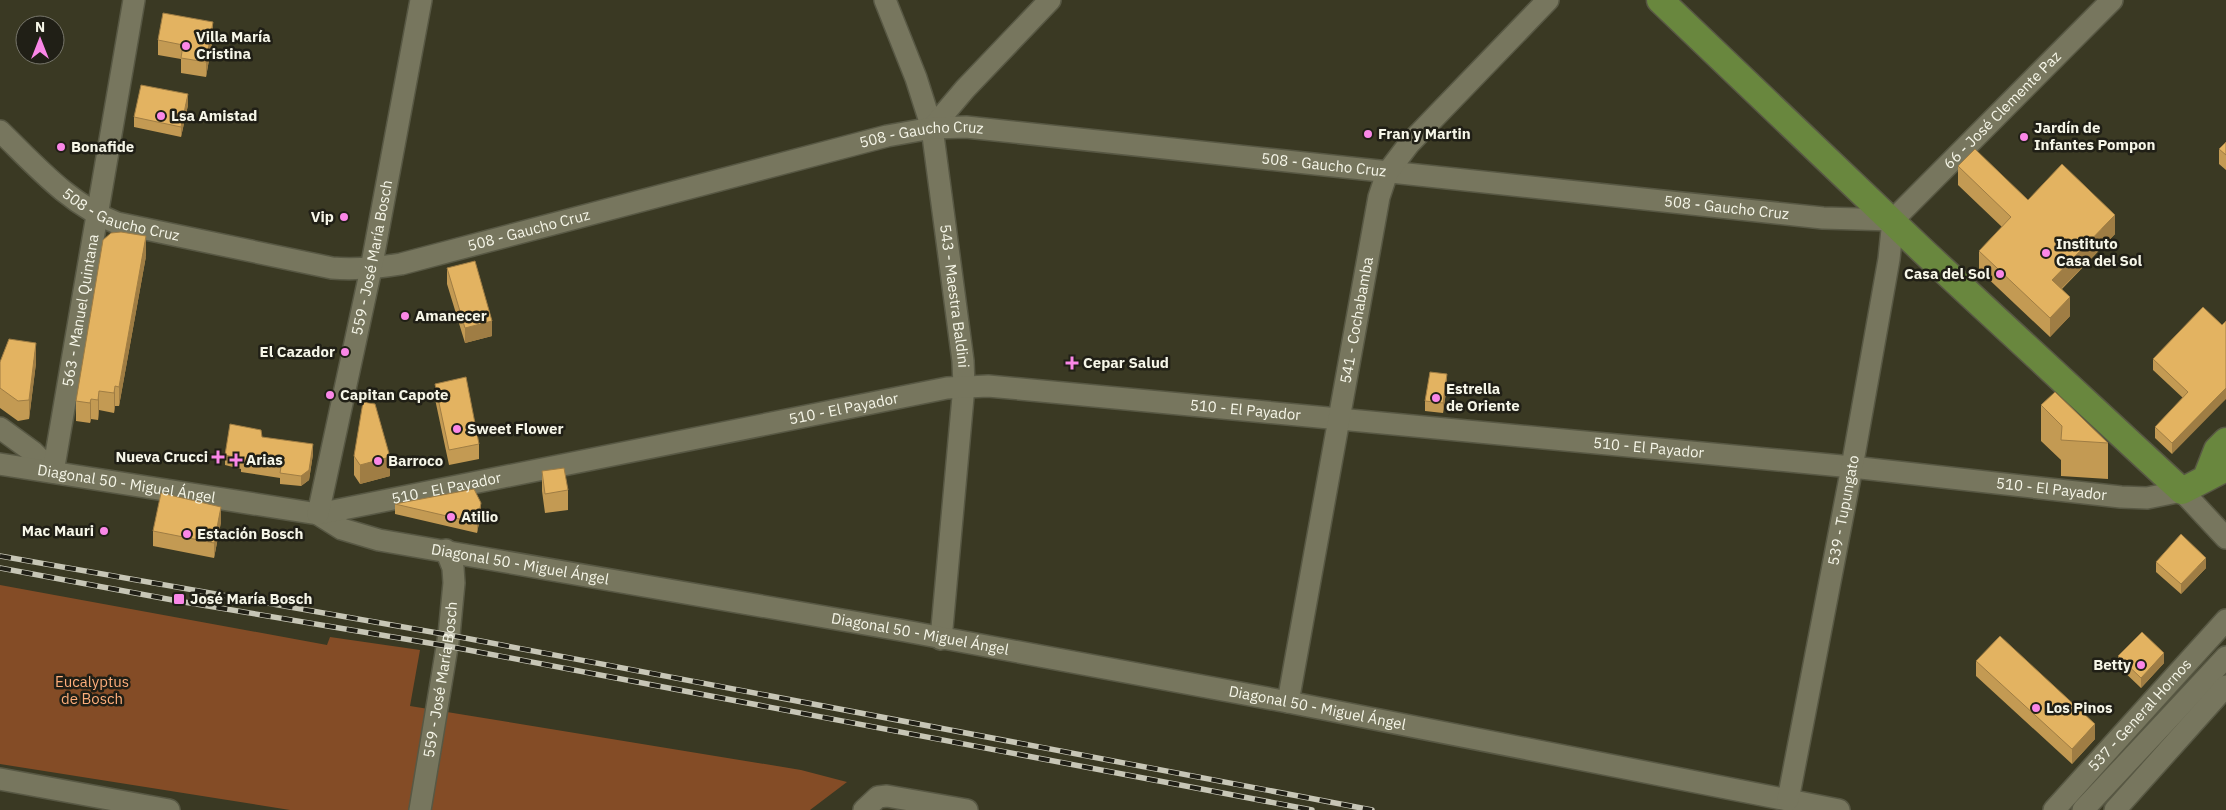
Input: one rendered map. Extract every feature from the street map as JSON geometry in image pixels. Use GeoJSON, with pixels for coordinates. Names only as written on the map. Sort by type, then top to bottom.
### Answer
{"type":"FeatureCollection","features":[{"type":"Feature","properties":{"kind":"main road"},"geometry":{"type":"LineString","coordinates":[[1660,0],[2182,491],[2216,473],[2217,450],[2226,441]]}},
{"type":"Feature","properties":{"kind":"street","name":"563 - Manuel Quintana"},"geometry":{"type":"LineString","coordinates":[[53,472],[134,0]]}},
{"type":"Feature","properties":{"kind":"street","name":"559 - José María Bosch"},"geometry":{"type":"LineString","coordinates":[[318,514],[371,269],[421,0]]}},
{"type":"Feature","properties":{"kind":"street","name":"543 - Maestra Baldini"},"geometry":{"type":"LineString","coordinates":[[885,0],[916,78],[932,128],[961,351],[964,386],[941,639]]}},
{"type":"Feature","properties":{"kind":"street"},"geometry":{"type":"LineString","coordinates":[[932,128],[965,89],[1050,0]]}},
{"type":"Feature","properties":{"kind":"street","name":"541 - Cochabamba"},"geometry":{"type":"LineString","coordinates":[[1288,702],[1340,420],[1378,197],[1387,173],[1410,144],[1548,0]]}},
{"type":"Feature","properties":{"kind":"street","name":"66 - José Clemente Paz"},"geometry":{"type":"LineString","coordinates":[[1893,220],[2112,0]]}},
{"type":"Feature","properties":{"kind":"street","name":"508 - Gaucho Cruz"},"geometry":{"type":"LineString","coordinates":[[0,131],[59,188],[96,215],[117,223],[332,268],[371,269],[401,264],[888,136],[932,128],[966,127],[1823,218],[1893,220]]}},
{"type":"Feature","properties":{"kind":"street","name":"539 - Tupungato"},"geometry":{"type":"LineString","coordinates":[[1788,800],[1852,467],[1889,259],[1893,220]]}},
{"type":"Feature","properties":{"kind":"street","name":"510 - El Payador"},"geometry":{"type":"LineString","coordinates":[[318,514],[964,386],[988,386],[1852,467],[2121,497],[2148,498],[2182,491]]}},
{"type":"Feature","properties":{"kind":"street"},"geometry":{"type":"LineString","coordinates":[[0,428],[33,452],[53,472]]}},
{"type":"Feature","properties":{"kind":"street","name":"Diagonal 50 - Miguel Ángel"},"geometry":{"type":"LineString","coordinates":[[0,464],[318,514],[342,529],[357,534],[1288,702],[1839,810]]}},
{"type":"Feature","properties":{"kind":"street"},"geometry":{"type":"LineString","coordinates":[[2182,491],[2226,538]]}},
{"type":"Feature","properties":{"kind":"street","name":"559 - José María Bosch"},"geometry":{"type":"LineString","coordinates":[[420,810],[450,626],[454,583],[453,568],[446,550]]}},
{"type":"Feature","properties":{"kind":"street","name":"537 - General Hornos"},"geometry":{"type":"LineString","coordinates":[[2054,810],[2226,620]]}},
{"type":"Feature","properties":{"kind":"street","name":"537 - General Hornos"},"geometry":{"type":"LineString","coordinates":[[2084,810],[2226,657]]}},
{"type":"Feature","properties":{"kind":"street"},"geometry":{"type":"LineString","coordinates":[[2115,810],[2226,686]]}},
{"type":"Feature","properties":{"kind":"street"},"geometry":{"type":"LineString","coordinates":[[0,779],[80,802],[169,810]]}},
{"type":"Feature","properties":{"kind":"street"},"geometry":{"type":"LineString","coordinates":[[871,803],[888,796],[967,810]]}},
{"type":"Feature","properties":{"kind":"green space","name":"Eucalyptus de Bosch"},"geometry":{"type":"Polygon","coordinates":[[[0,585],[327,645],[330,637],[420,650],[410,706],[801,770],[847,782],[810,810],[290,810],[0,764],[0,585]]]}},
{"type":"Feature","properties":{"kind":"building"},"geometry":{"type":"Polygon","coordinates":[[[163,13],[213,22],[206,62],[181,58],[183,45],[158,40],[163,13]]]}},
{"type":"Feature","properties":{"kind":"building","name":"Lsa Amistad"},"geometry":{"type":"Polygon","coordinates":[[[141,85],[188,94],[181,127],[134,117],[141,85]]]}},
{"type":"Feature","properties":{"kind":"building"},"geometry":{"type":"Polygon","coordinates":[[[2226,142],[2226,155],[2219,149],[2226,142]]]}},
{"type":"Feature","properties":{"kind":"building","name":"Instituto Casa del Sol"},"geometry":{"type":"Polygon","coordinates":[[[1975,149],[2028,200],[2062,164],[2115,215],[2052,280],[2070,297],[2050,318],[1979,251],[2011,217],[1958,166],[1975,149]]]}},
{"type":"Feature","properties":{"kind":"building"},"geometry":{"type":"Polygon","coordinates":[[[121,232],[146,236],[119,387],[115,386],[114,393],[99,391],[98,400],[91,399],[90,403],[76,401],[103,240],[111,233],[121,232]]]}},
{"type":"Feature","properties":{"kind":"building"},"geometry":{"type":"Polygon","coordinates":[[[475,261],[492,321],[465,328],[447,268],[475,261]]]}},
{"type":"Feature","properties":{"kind":"building"},"geometry":{"type":"Polygon","coordinates":[[[2203,307],[2222,325],[2226,321],[2226,388],[2172,443],[2155,427],[2188,392],[2153,359],[2203,307]]]}},
{"type":"Feature","properties":{"kind":"building"},"geometry":{"type":"Polygon","coordinates":[[[9,339],[36,343],[29,400],[18,401],[0,388],[0,362],[9,339]]]}},
{"type":"Feature","properties":{"kind":"building"},"geometry":{"type":"Polygon","coordinates":[[[1430,372],[1447,374],[1443,403],[1425,401],[1430,372]]]}},
{"type":"Feature","properties":{"kind":"building","name":"Sweet Flower"},"geometry":{"type":"Polygon","coordinates":[[[466,377],[479,444],[449,450],[435,384],[466,377]]]}},
{"type":"Feature","properties":{"kind":"building"},"geometry":{"type":"Polygon","coordinates":[[[2055,392],[2108,443],[2061,440],[2062,426],[2041,405],[2055,392]]]}},
{"type":"Feature","properties":{"kind":"building"},"geometry":{"type":"Polygon","coordinates":[[[363,402],[375,404],[390,457],[360,465],[354,456],[363,402]]]}},
{"type":"Feature","properties":{"kind":"building"},"geometry":{"type":"Polygon","coordinates":[[[230,424],[261,430],[262,437],[313,444],[309,470],[301,476],[280,473],[281,467],[241,462],[242,459],[225,455],[230,424]]]}},
{"type":"Feature","properties":{"kind":"building"},"geometry":{"type":"Polygon","coordinates":[[[564,468],[568,490],[545,494],[542,471],[564,468]]]}},
{"type":"Feature","properties":{"kind":"building"},"geometry":{"type":"Polygon","coordinates":[[[474,489],[481,503],[477,523],[395,504],[474,489]]]}},
{"type":"Feature","properties":{"kind":"building"},"geometry":{"type":"Polygon","coordinates":[[[161,493],[221,507],[214,543],[153,531],[161,493]]]}},
{"type":"Feature","properties":{"kind":"building"},"geometry":{"type":"Polygon","coordinates":[[[2181,534],[2206,558],[2181,584],[2156,562],[2181,534]]]}},
{"type":"Feature","properties":{"kind":"building","name":"Betty"},"geometry":{"type":"Polygon","coordinates":[[[2142,632],[2164,653],[2141,678],[2118,656],[2142,632]]]}},
{"type":"Feature","properties":{"kind":"building","name":"Los Pinos"},"geometry":{"type":"Polygon","coordinates":[[[2000,636],[2095,724],[2072,749],[1976,661],[2000,636]]]}},
{"type":"Feature","properties":{"kind":"railway"},"geometry":{"type":"LineString","coordinates":[[0,556],[449,635],[1372,810]]}},
{"type":"Feature","properties":{"kind":"railway"},"geometry":{"type":"LineString","coordinates":[[0,568],[178,601],[447,646],[1312,810]]}},
{"type":"Feature","properties":{"kind":"place","name":"Villa María Cristina"},"geometry":{"type":"Point","coordinates":[186,46]}},
{"type":"Feature","properties":{"kind":"place","name":"Lsa Amistad"},"geometry":{"type":"Point","coordinates":[161,116]}},
{"type":"Feature","properties":{"kind":"place","name":"Fran y Martin"},"geometry":{"type":"Point","coordinates":[1368,134]}},
{"type":"Feature","properties":{"kind":"place","name":"Jardín de Infantes Pompon"},"geometry":{"type":"Point","coordinates":[2024,137]}},
{"type":"Feature","properties":{"kind":"place","name":"Bonafide"},"geometry":{"type":"Point","coordinates":[61,147]}},
{"type":"Feature","properties":{"kind":"place","name":"Vip"},"geometry":{"type":"Point","coordinates":[344,217]}},
{"type":"Feature","properties":{"kind":"place","name":"Instituto Casa del Sol"},"geometry":{"type":"Point","coordinates":[2046,253]}},
{"type":"Feature","properties":{"kind":"place","name":"Casa del Sol"},"geometry":{"type":"Point","coordinates":[2000,274]}},
{"type":"Feature","properties":{"kind":"place","name":"Amanecer"},"geometry":{"type":"Point","coordinates":[405,316]}},
{"type":"Feature","properties":{"kind":"place","name":"El Cazador"},"geometry":{"type":"Point","coordinates":[345,352]}},
{"type":"Feature","properties":{"kind":"place","name":"Cepar Salud"},"geometry":{"type":"Point","coordinates":[1072,363]}},
{"type":"Feature","properties":{"kind":"place","name":"Capitan Capote"},"geometry":{"type":"Point","coordinates":[330,395]}},
{"type":"Feature","properties":{"kind":"place","name":"Estrella de Oriente"},"geometry":{"type":"Point","coordinates":[1436,398]}},
{"type":"Feature","properties":{"kind":"place","name":"Sweet Flower"},"geometry":{"type":"Point","coordinates":[457,429]}},
{"type":"Feature","properties":{"kind":"place","name":"Nueva Crucci"},"geometry":{"type":"Point","coordinates":[218,457]}},
{"type":"Feature","properties":{"kind":"place","name":"Arias"},"geometry":{"type":"Point","coordinates":[236,460]}},
{"type":"Feature","properties":{"kind":"place","name":"Barroco"},"geometry":{"type":"Point","coordinates":[378,461]}},
{"type":"Feature","properties":{"kind":"place","name":"Atilio"},"geometry":{"type":"Point","coordinates":[451,517]}},
{"type":"Feature","properties":{"kind":"place","name":"Mac Mauri"},"geometry":{"type":"Point","coordinates":[104,531]}},
{"type":"Feature","properties":{"kind":"place","name":"Estación Bosch"},"geometry":{"type":"Point","coordinates":[187,534]}},
{"type":"Feature","properties":{"kind":"place","name":"José María Bosch"},"geometry":{"type":"Point","coordinates":[179,599]}},
{"type":"Feature","properties":{"kind":"place","name":"Betty"},"geometry":{"type":"Point","coordinates":[2141,665]}},
{"type":"Feature","properties":{"kind":"place","name":"Los Pinos"},"geometry":{"type":"Point","coordinates":[2036,708]}}]}
